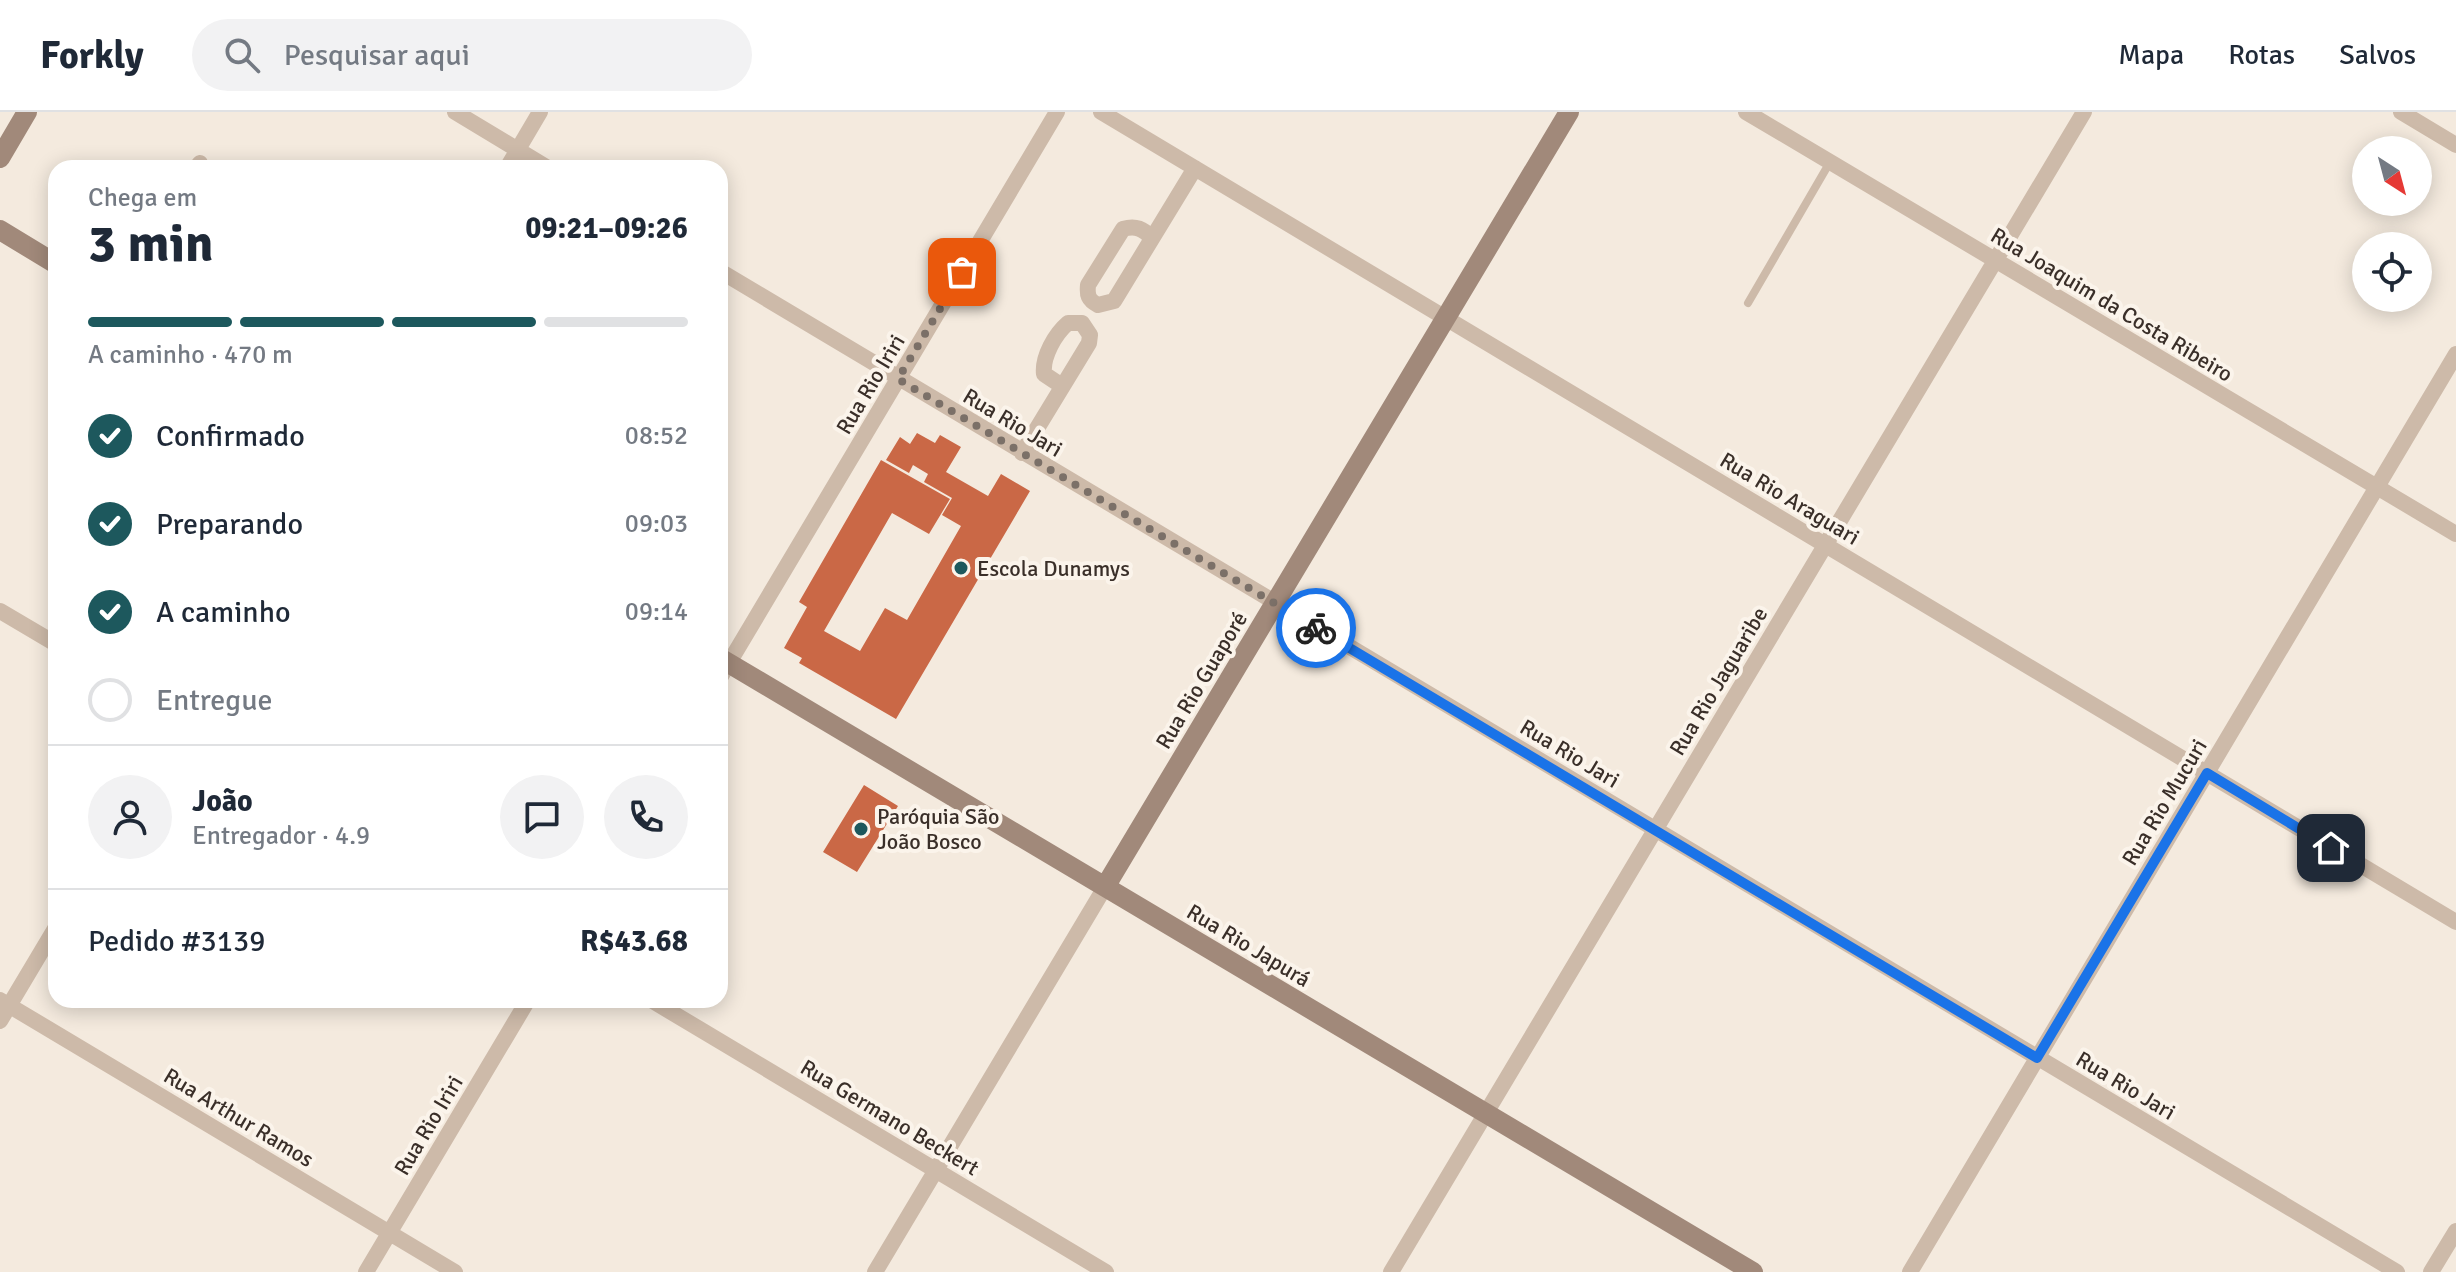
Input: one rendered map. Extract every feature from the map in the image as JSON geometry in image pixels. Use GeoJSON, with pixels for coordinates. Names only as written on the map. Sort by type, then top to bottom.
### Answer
{"type":"FeatureCollection","features":[{"type":"Feature","properties":{"kind":"street"},"geometry":{"type":"LineString","coordinates":[[0,158],[27,112]]}},
{"type":"Feature","properties":{"kind":"street"},"geometry":{"type":"LineString","coordinates":[[455,112],[535,160]]}},
{"type":"Feature","properties":{"kind":"street"},"geometry":{"type":"LineString","coordinates":[[512,160],[540,112]]}},
{"type":"Feature","properties":{"kind":"street","name":"Rua Rio Iriri"},"geometry":{"type":"LineString","coordinates":[[728,658],[1057,112]]}},
{"type":"Feature","properties":{"kind":"street","name":"Rua Rio Araguari"},"geometry":{"type":"LineString","coordinates":[[1101,112],[2456,922]]}},
{"type":"Feature","properties":{"kind":"street","name":"Rua Rio Guaporé"},"geometry":{"type":"LineString","coordinates":[[875,1272],[1569,112]]}},
{"type":"Feature","properties":{"kind":"street","name":"Rua Joaquim da Costa Ribeiro"},"geometry":{"type":"LineString","coordinates":[[1746,112],[2456,534]]}},
{"type":"Feature","properties":{"kind":"street"},"geometry":{"type":"LineString","coordinates":[[2401,112],[2455,141]]}},
{"type":"Feature","properties":{"kind":"street","name":"Rua Rio Jaguaribe"},"geometry":{"type":"LineString","coordinates":[[1391,1272],[2079,114]]}},
{"type":"Feature","properties":{"kind":"street"},"geometry":{"type":"LineString","coordinates":[[1152,238],[1139,228],[1132,226],[1123,229],[1088,285],[1087,294],[1091,301],[1098,305],[1114,301],[1195,168]]}},
{"type":"Feature","properties":{"kind":"street"},"geometry":{"type":"LineString","coordinates":[[0,230],[48,259]]}},
{"type":"Feature","properties":{"kind":"street","name":"Rua Rio Jari"},"geometry":{"type":"LineString","coordinates":[[728,276],[2397,1272]]}},
{"type":"Feature","properties":{"kind":"street","name":"Rua Rio Mucuri"},"geometry":{"type":"LineString","coordinates":[[1910,1272],[2456,354]]}},
{"type":"Feature","properties":{"kind":"street"},"geometry":{"type":"LineString","coordinates":[[1022,453],[1062,386]]}},
{"type":"Feature","properties":{"kind":"street"},"geometry":{"type":"LineString","coordinates":[[0,611],[48,639]]}},
{"type":"Feature","properties":{"kind":"street","name":"Rua Rio Japurá"},"geometry":{"type":"LineString","coordinates":[[728,669],[1105,887],[1753,1272]]}},
{"type":"Feature","properties":{"kind":"street"},"geometry":{"type":"LineString","coordinates":[[0,1021],[5,1003],[48,939]]}},
{"type":"Feature","properties":{"kind":"street","name":"Rua Arthur Ramos"},"geometry":{"type":"LineString","coordinates":[[5,1003],[455,1272]]}},
{"type":"Feature","properties":{"kind":"street","name":"Rua Rio Iriri"},"geometry":{"type":"LineString","coordinates":[[366,1272],[523,1008]]}},
{"type":"Feature","properties":{"kind":"street","name":"Rua Germano Beckert"},"geometry":{"type":"LineString","coordinates":[[664,1008],[1106,1272]]}},
{"type":"Feature","properties":{"kind":"street"},"geometry":{"type":"LineString","coordinates":[[2431,1272],[2456,1231]]}},
{"type":"Feature","properties":{"kind":"lane"},"geometry":{"type":"LineString","coordinates":[[1748,303],[1830,162]]}},
{"type":"Feature","properties":{"kind":"building","name":"Escola Dunamys"},"geometry":{"type":"Polygon","coordinates":[[[917,433],[935,443],[940,435],[961,447],[946,472],[988,496],[1001,474],[1030,491],[896,719],[799,663],[802,658],[784,648],[807,607],[799,602],[881,460],[950,499],[929,534],[892,513],[824,631],[860,651],[885,608],[907,620],[961,526],[942,515],[952,498],[924,482],[928,474],[913,465],[909,473],[886,460],[900,437],[910,444],[917,433]]]}},
{"type":"Feature","properties":{"kind":"building","name":"Paróquia São João Bosco"},"geometry":{"type":"Polygon","coordinates":[[[864,785],[898,806],[857,872],[823,852],[864,785]]]}},
{"type":"Feature","properties":{"kind":"way so far"},"geometry":{"type":"LineString","coordinates":[[962,272],[898,379],[1316,628]]}},
{"type":"Feature","properties":{"kind":"place","name":"Escola Dunamys"},"geometry":{"type":"Point","coordinates":[961,568]}},
{"type":"Feature","properties":{"kind":"place","name":"Paróquia São João Bosco"},"geometry":{"type":"Point","coordinates":[861,829]}},
{"type":"Feature","properties":{"kind":"route"},"geometry":{"type":"LineString","coordinates":[[1316,628],[2037,1058],[2207,773],[2331,848]]}}]}
